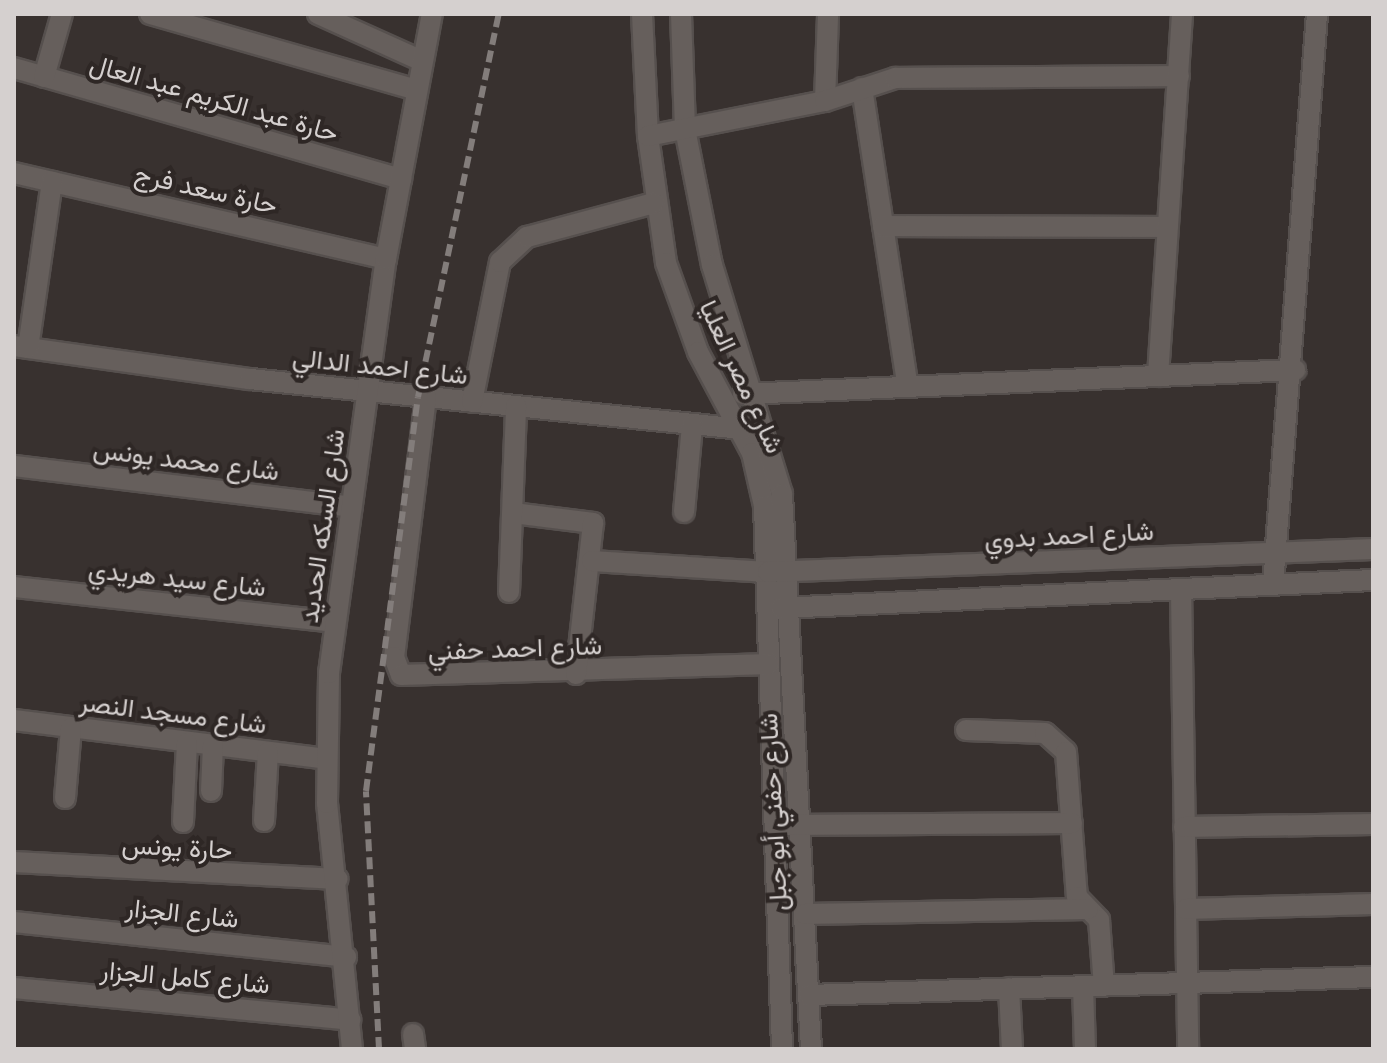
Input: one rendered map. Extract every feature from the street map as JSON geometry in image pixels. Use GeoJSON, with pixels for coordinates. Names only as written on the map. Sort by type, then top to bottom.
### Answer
{"type":"FeatureCollection","features":[{"type":"Feature","properties":{"kind":"street"},"geometry":{"type":"LineString","coordinates":[[44,77],[62,14]]}},
{"type":"Feature","properties":{"kind":"street"},"geometry":{"type":"LineString","coordinates":[[150,14],[416,90]]}},
{"type":"Feature","properties":{"kind":"street"},"geometry":{"type":"LineString","coordinates":[[318,14],[422,61]]}},
{"type":"Feature","properties":{"kind":"street","name":"شارع السكه الحديد"},"geometry":{"type":"LineString","coordinates":[[352,1049],[346,957],[325,759],[335,622],[386,259],[432,14]]}},
{"type":"Feature","properties":{"kind":"street","name":"شارع مصر العليا"},"geometry":{"type":"LineString","coordinates":[[642,14],[654,203],[680,306],[742,429],[764,506],[768,572]]}},
{"type":"Feature","properties":{"kind":"street","name":"شارع مصر العليا"},"geometry":{"type":"LineString","coordinates":[[681,14],[685,129],[712,265],[755,393],[782,494],[790,572]]}},
{"type":"Feature","properties":{"kind":"street"},"geometry":{"type":"LineString","coordinates":[[825,101],[828,14]]}},
{"type":"Feature","properties":{"kind":"street"},"geometry":{"type":"LineString","coordinates":[[1158,376],[1182,14]]}},
{"type":"Feature","properties":{"kind":"street"},"geometry":{"type":"LineString","coordinates":[[1273,585],[1295,370],[1317,14]]}},
{"type":"Feature","properties":{"kind":"street","name":"حارة عبد الكريم عبد العال"},"geometry":{"type":"LineString","coordinates":[[14,68],[401,179]]}},
{"type":"Feature","properties":{"kind":"street"},"geometry":{"type":"LineString","coordinates":[[648,136],[825,101],[862,88],[938,74],[1179,76]]}},
{"type":"Feature","properties":{"kind":"street"},"geometry":{"type":"LineString","coordinates":[[862,88],[907,382]]}},
{"type":"Feature","properties":{"kind":"street","name":"حارة سعد فرج"},"geometry":{"type":"LineString","coordinates":[[14,173],[386,259]]}},
{"type":"Feature","properties":{"kind":"street"},"geometry":{"type":"LineString","coordinates":[[21,347],[52,182]]}},
{"type":"Feature","properties":{"kind":"street"},"geometry":{"type":"LineString","coordinates":[[472,402],[500,262],[535,234],[654,203]]}},
{"type":"Feature","properties":{"kind":"street"},"geometry":{"type":"LineString","coordinates":[[883,226],[1167,227]]}},
{"type":"Feature","properties":{"kind":"street","name":"شارع احمد الدالي"},"geometry":{"type":"LineString","coordinates":[[21,347],[369,392],[742,429]]}},
{"type":"Feature","properties":{"kind":"street"},"geometry":{"type":"LineString","coordinates":[[725,395],[907,382],[1295,370]]}},
{"type":"Feature","properties":{"kind":"street","name":"شارع احمد حفني"},"geometry":{"type":"LineString","coordinates":[[426,397],[395,667],[411,677],[576,674],[769,664]]}},
{"type":"Feature","properties":{"kind":"street"},"geometry":{"type":"LineString","coordinates":[[509,592],[516,406]]}},
{"type":"Feature","properties":{"kind":"street"},"geometry":{"type":"LineString","coordinates":[[684,512],[692,425]]}},
{"type":"Feature","properties":{"kind":"street","name":"شارع محمد يونس"},"geometry":{"type":"LineString","coordinates":[[14,466],[352,507]]}},
{"type":"Feature","properties":{"kind":"street"},"geometry":{"type":"LineString","coordinates":[[513,513],[591,520],[592,561],[576,674]]}},
{"type":"Feature","properties":{"kind":"street","name":"شارع احمد بدوي"},"geometry":{"type":"LineString","coordinates":[[592,561],[790,572],[1373,549]]}},
{"type":"Feature","properties":{"kind":"street","name":"شارع حفني أبو جبل"},"geometry":{"type":"LineString","coordinates":[[768,572],[782,1049]]}},
{"type":"Feature","properties":{"kind":"street","name":"شارع حفني أبو جبل"},"geometry":{"type":"LineString","coordinates":[[790,572],[811,1049]]}},
{"type":"Feature","properties":{"kind":"street"},"geometry":{"type":"LineString","coordinates":[[769,608],[1373,580]]}},
{"type":"Feature","properties":{"kind":"street","name":"شارع سيد هريدي"},"geometry":{"type":"LineString","coordinates":[[14,587],[335,622]]}},
{"type":"Feature","properties":{"kind":"street"},"geometry":{"type":"LineString","coordinates":[[1181,589],[1188,1049]]}},
{"type":"Feature","properties":{"kind":"street","name":"شارع مسجد النصر"},"geometry":{"type":"LineString","coordinates":[[14,720],[325,759]]}},
{"type":"Feature","properties":{"kind":"street"},"geometry":{"type":"LineString","coordinates":[[65,798],[71,728]]}},
{"type":"Feature","properties":{"kind":"street"},"geometry":{"type":"LineString","coordinates":[[966,730],[1031,730],[1058,740],[1069,767],[1077,897],[1101,929],[1104,986]]}},
{"type":"Feature","properties":{"kind":"street"},"geometry":{"type":"LineString","coordinates":[[183,822],[187,743]]}},
{"type":"Feature","properties":{"kind":"street"},"geometry":{"type":"LineString","coordinates":[[211,791],[213,746]]}},
{"type":"Feature","properties":{"kind":"street"},"geometry":{"type":"LineString","coordinates":[[264,821],[268,752]]}},
{"type":"Feature","properties":{"kind":"street"},"geometry":{"type":"LineString","coordinates":[[774,825],[1072,823]]}},
{"type":"Feature","properties":{"kind":"street"},"geometry":{"type":"LineString","coordinates":[[1184,827],[1373,824]]}},
{"type":"Feature","properties":{"kind":"street","name":"حارة يونس"},"geometry":{"type":"LineString","coordinates":[[14,862],[338,879]]}},
{"type":"Feature","properties":{"kind":"street"},"geometry":{"type":"LineString","coordinates":[[1186,909],[1373,904]]}},
{"type":"Feature","properties":{"kind":"street"},"geometry":{"type":"LineString","coordinates":[[805,914],[1088,909]]}},
{"type":"Feature","properties":{"kind":"street","name":"شارع الجزار"},"geometry":{"type":"LineString","coordinates":[[14,922],[346,957]]}},
{"type":"Feature","properties":{"kind":"street"},"geometry":{"type":"LineString","coordinates":[[809,995],[1373,977]]}},
{"type":"Feature","properties":{"kind":"street"},"geometry":{"type":"LineString","coordinates":[[1083,986],[1085,1049]]}},
{"type":"Feature","properties":{"kind":"street","name":"شارع كامل الجزار"},"geometry":{"type":"LineString","coordinates":[[14,988],[350,1020]]}},
{"type":"Feature","properties":{"kind":"street"},"geometry":{"type":"LineString","coordinates":[[1009,988],[1012,1049]]}},
{"type":"Feature","properties":{"kind":"railway"},"geometry":{"type":"LineString","coordinates":[[379,1049],[366,791],[418,397],[499,14]]}}]}
